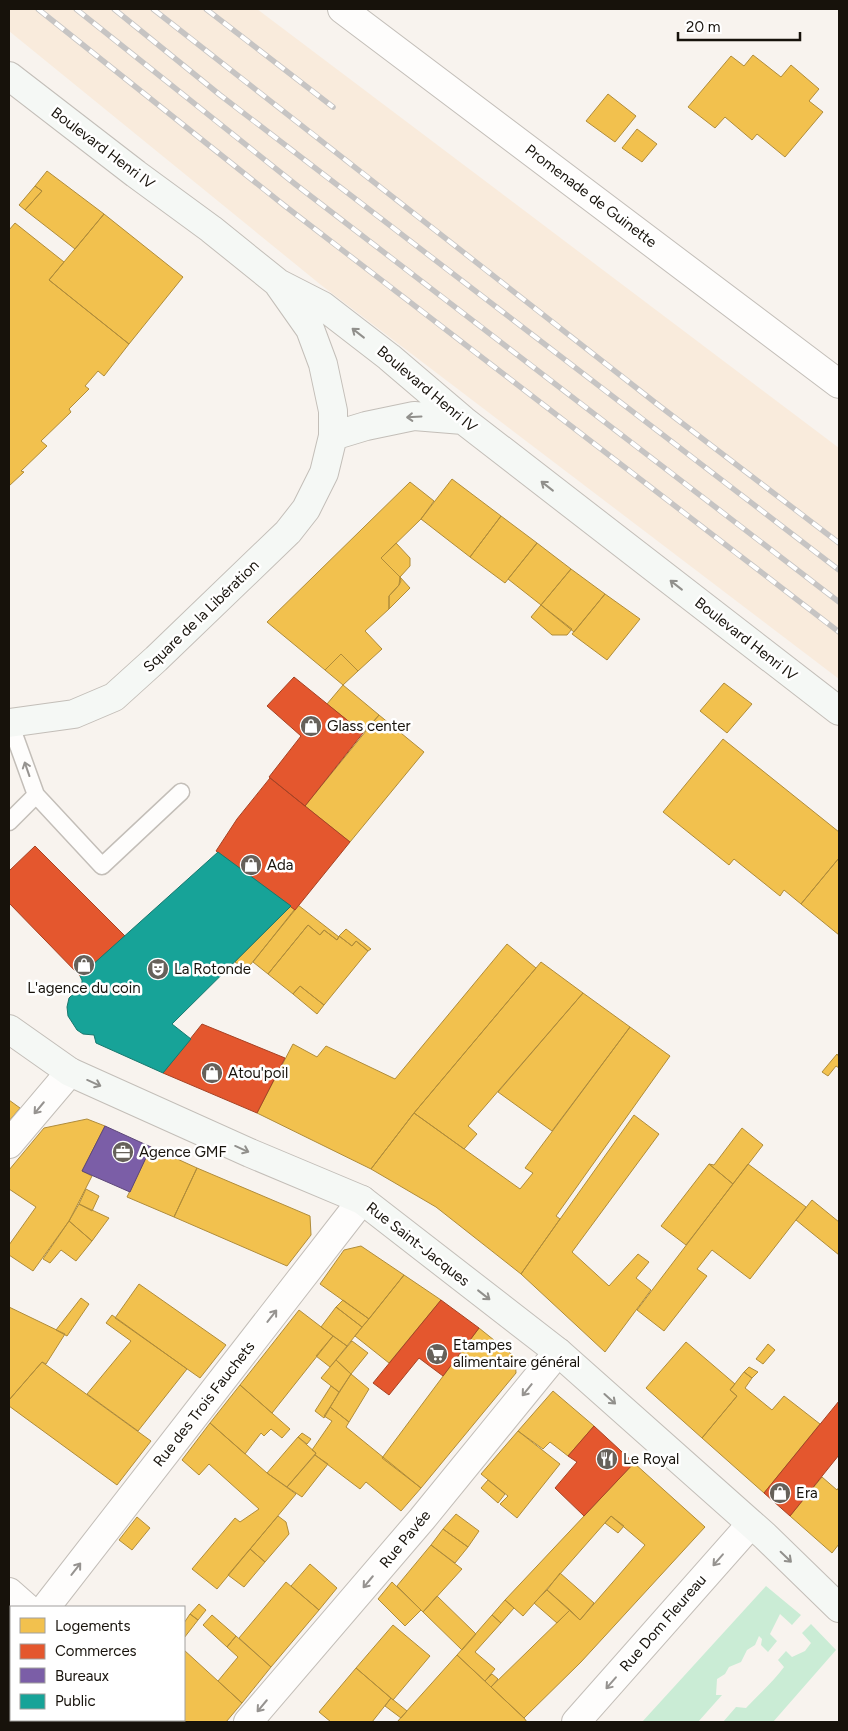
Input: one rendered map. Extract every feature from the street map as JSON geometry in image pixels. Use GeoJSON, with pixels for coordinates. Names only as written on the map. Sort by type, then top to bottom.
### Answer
{"type":"FeatureCollection","features":[{"type":"Feature","properties":{"kind":"street","name":"Promenade de Guinette"},"geometry":{"type":"LineString","coordinates":[[342,9],[839,384]]}},
{"type":"Feature","properties":{"kind":"street","name":"Boulevard Henri IV"},"geometry":{"type":"LineString","coordinates":[[9,76],[211,229],[278,283],[323,306],[389,357],[462,420],[839,711]]}},
{"type":"Feature","properties":{"kind":"street","name":"Square de la Libération"},"geometry":{"type":"LineString","coordinates":[[9,723],[74,714],[114,697],[288,532],[306,509],[324,473],[333,436],[333,411],[323,364],[310,329],[278,283]]}},
{"type":"Feature","properties":{"kind":"street"},"geometry":{"type":"LineString","coordinates":[[333,436],[366,426],[414,416],[462,420]]}},
{"type":"Feature","properties":{"kind":"street","name":"Rue Saint-Jacques"},"geometry":{"type":"LineString","coordinates":[[9,1029],[70,1072],[362,1200],[558,1352],[750,1524],[839,1608]]}},
{"type":"Feature","properties":{"kind":"street"},"geometry":{"type":"LineString","coordinates":[[9,1144],[70,1072]]}},
{"type":"Feature","properties":{"kind":"street","name":"Rue des Trois Fauchets"},"geometry":{"type":"LineString","coordinates":[[47,1606],[362,1200]]}},
{"type":"Feature","properties":{"kind":"street","name":"Rue Pavée"},"geometry":{"type":"LineString","coordinates":[[248,1722],[422,1519],[558,1352]]}},
{"type":"Feature","properties":{"kind":"street","name":"Rue Dom Fleureau"},"geometry":{"type":"LineString","coordinates":[[576,1722],[750,1524]]}},
{"type":"Feature","properties":{"kind":"street"},"geometry":{"type":"LineString","coordinates":[[9,1592],[25,1606]]}},
{"type":"Feature","properties":{"kind":"lane"},"geometry":{"type":"LineString","coordinates":[[9,723],[36,795],[102,866],[181,792]]}},
{"type":"Feature","properties":{"kind":"lane"},"geometry":{"type":"LineString","coordinates":[[9,822],[36,795]]}},
{"type":"Feature","properties":{"kind":"shaded area"},"geometry":{"type":"Polygon","coordinates":[[[9,9],[257,9],[839,448],[839,679],[321,285],[9,31],[9,9]]]}},
{"type":"Feature","properties":{"kind":"green space"},"geometry":{"type":"Polygon","coordinates":[[[766,1586],[801,1615],[792,1625],[780,1614],[770,1634],[777,1641],[768,1652],[761,1645],[762,1639],[759,1636],[755,1645],[747,1650],[741,1662],[729,1667],[725,1674],[717,1679],[716,1695],[722,1695],[698,1722],[642,1722],[766,1586]]]}},
{"type":"Feature","properties":{"kind":"green space"},"geometry":{"type":"Polygon","coordinates":[[[811,1624],[836,1650],[773,1722],[723,1722],[736,1707],[746,1708],[775,1678],[784,1667],[778,1660],[786,1651],[792,1657],[805,1651],[811,1643],[802,1633],[811,1624]]]}},
{"type":"Feature","properties":{"kind":"building: Logements"},"geometry":{"type":"Polygon","coordinates":[[[753,55],[781,77],[791,65],[819,89],[809,101],[823,112],[785,157],[757,134],[752,140],[725,117],[715,128],[688,107],[731,56],[744,66],[753,55]]]}},
{"type":"Feature","properties":{"kind":"building: Logements"},"geometry":{"type":"Polygon","coordinates":[[[608,94],[636,116],[615,142],[586,121],[608,94]]]}},
{"type":"Feature","properties":{"kind":"building: Logements"},"geometry":{"type":"Polygon","coordinates":[[[637,129],[657,144],[642,162],[622,148],[637,129]]]}},
{"type":"Feature","properties":{"kind":"building: Logements"},"geometry":{"type":"Polygon","coordinates":[[[47,171],[104,214],[75,249],[25,210],[42,191],[35,186],[47,171]]]}},
{"type":"Feature","properties":{"kind":"building: Logements"},"geometry":{"type":"Polygon","coordinates":[[[35,186],[42,191],[25,210],[19,205],[35,186]]]}},
{"type":"Feature","properties":{"kind":"building: Logements"},"geometry":{"type":"Polygon","coordinates":[[[104,214],[183,277],[129,344],[49,280],[104,214]]]}},
{"type":"Feature","properties":{"kind":"building: Logements"},"geometry":{"type":"Polygon","coordinates":[[[15,223],[64,262],[49,280],[129,344],[104,376],[98,371],[85,386],[89,389],[69,409],[71,412],[41,441],[47,446],[21,471],[24,472],[9,486],[9,230],[15,223]]]}},
{"type":"Feature","properties":{"kind":"building: Logements"},"geometry":{"type":"Polygon","coordinates":[[[452,479],[501,516],[470,557],[421,519],[452,479]]]}},
{"type":"Feature","properties":{"kind":"building: Logements"},"geometry":{"type":"Polygon","coordinates":[[[410,482],[434,501],[421,519],[381,558],[400,577],[401,581],[389,596],[389,609],[365,631],[382,649],[358,671],[341,654],[325,670],[267,622],[410,482]]]}},
{"type":"Feature","properties":{"kind":"building: Logements"},"geometry":{"type":"Polygon","coordinates":[[[501,516],[537,543],[505,583],[470,557],[501,516]]]}},
{"type":"Feature","properties":{"kind":"building: Logements"},"geometry":{"type":"Polygon","coordinates":[[[396,543],[410,558],[410,566],[400,577],[381,558],[396,543]]]}},
{"type":"Feature","properties":{"kind":"building: Logements"},"geometry":{"type":"Polygon","coordinates":[[[537,543],[571,569],[541,605],[508,579],[537,543]]]}},
{"type":"Feature","properties":{"kind":"building: Logements"},"geometry":{"type":"Polygon","coordinates":[[[571,569],[605,594],[574,632],[541,605],[571,569]]]}},
{"type":"Feature","properties":{"kind":"building: Logements"},"geometry":{"type":"Polygon","coordinates":[[[400,577],[410,588],[389,609],[389,596],[399,585],[400,577]]]}},
{"type":"Feature","properties":{"kind":"building: Logements"},"geometry":{"type":"Polygon","coordinates":[[[605,594],[640,619],[607,660],[572,634],[605,594]]]}},
{"type":"Feature","properties":{"kind":"building: Logements"},"geometry":{"type":"Polygon","coordinates":[[[541,605],[572,629],[567,635],[552,635],[531,617],[541,605]]]}},
{"type":"Feature","properties":{"kind":"building: Logements"},"geometry":{"type":"Polygon","coordinates":[[[341,654],[358,671],[343,685],[325,670],[341,654]]]}},
{"type":"Feature","properties":{"kind":"building: Logements"},"geometry":{"type":"Polygon","coordinates":[[[724,683],[752,704],[727,733],[700,711],[724,683]]]}},
{"type":"Feature","properties":{"kind":"building: Logements"},"geometry":{"type":"Polygon","coordinates":[[[343,685],[379,715],[363,733],[327,704],[343,685]]]}},
{"type":"Feature","properties":{"kind":"building: Logements"},"geometry":{"type":"Polygon","coordinates":[[[379,715],[424,752],[350,842],[305,806],[379,715]]]}},
{"type":"Feature","properties":{"kind":"building: Logements"},"geometry":{"type":"Polygon","coordinates":[[[723,739],[839,832],[839,858],[801,904],[784,890],[780,896],[734,859],[729,865],[663,812],[723,739]]]}},
{"type":"Feature","properties":{"kind":"building: Logements"},"geometry":{"type":"Polygon","coordinates":[[[839,858],[839,935],[801,904],[839,858]]]}},
{"type":"Feature","properties":{"kind":"building: Logements"},"geometry":{"type":"Polygon","coordinates":[[[298,905],[339,937],[337,940],[324,930],[320,935],[308,925],[268,974],[253,962],[298,905]]]}},
{"type":"Feature","properties":{"kind":"building: Logements"},"geometry":{"type":"Polygon","coordinates":[[[291,906],[295,910],[246,970],[235,962],[291,906]]]}},
{"type":"Feature","properties":{"kind":"building: Logements"},"geometry":{"type":"Polygon","coordinates":[[[308,925],[320,935],[324,930],[337,940],[339,936],[352,946],[356,941],[368,951],[324,1005],[300,986],[293,994],[268,974],[308,925]]]}},
{"type":"Feature","properties":{"kind":"building: Logements"},"geometry":{"type":"Polygon","coordinates":[[[346,929],[371,949],[368,951],[356,941],[352,946],[339,936],[346,929]]]}},
{"type":"Feature","properties":{"kind":"building: Logements"},"geometry":{"type":"Polygon","coordinates":[[[507,944],[536,968],[414,1113],[371,1169],[257,1113],[293,1044],[317,1057],[326,1046],[395,1079],[507,944]]]}},
{"type":"Feature","properties":{"kind":"building: Logements"},"geometry":{"type":"Polygon","coordinates":[[[541,962],[583,993],[468,1126],[477,1134],[464,1149],[414,1113],[541,962]]]}},
{"type":"Feature","properties":{"kind":"building: Logements"},"geometry":{"type":"Polygon","coordinates":[[[300,986],[324,1005],[317,1014],[293,994],[300,986]]]}},
{"type":"Feature","properties":{"kind":"building: Logements"},"geometry":{"type":"Polygon","coordinates":[[[583,993],[630,1027],[552,1131],[498,1092],[583,993]]]}},
{"type":"Feature","properties":{"kind":"building: Logements"},"geometry":{"type":"Polygon","coordinates":[[[630,1027],[670,1056],[556,1216],[560,1219],[521,1274],[436,1207],[371,1169],[414,1113],[520,1189],[533,1173],[525,1168],[630,1027]]]}},
{"type":"Feature","properties":{"kind":"building: Logements"},"geometry":{"type":"Polygon","coordinates":[[[837,1054],[839,1057],[839,1068],[836,1066],[828,1076],[822,1072],[837,1054]]]}},
{"type":"Feature","properties":{"kind":"building: Logements"},"geometry":{"type":"Polygon","coordinates":[[[9,1100],[20,1108],[9,1121],[9,1100]]]}},
{"type":"Feature","properties":{"kind":"building: Logements"},"geometry":{"type":"Polygon","coordinates":[[[634,1115],[659,1134],[572,1252],[609,1286],[638,1254],[649,1262],[636,1278],[651,1290],[605,1352],[521,1274],[634,1115]]]}},
{"type":"Feature","properties":{"kind":"building: Logements"},"geometry":{"type":"Polygon","coordinates":[[[87,1119],[105,1126],[82,1171],[92,1176],[69,1221],[33,1271],[9,1255],[9,1245],[36,1207],[9,1189],[9,1170],[44,1128],[87,1119]]]}},
{"type":"Feature","properties":{"kind":"building: Logements"},"geometry":{"type":"Polygon","coordinates":[[[742,1128],[763,1145],[733,1184],[709,1164],[714,1165],[742,1128]]]}},
{"type":"Feature","properties":{"kind":"building: Logements"},"geometry":{"type":"Polygon","coordinates":[[[151,1147],[197,1168],[174,1217],[127,1197],[151,1147]]]}},
{"type":"Feature","properties":{"kind":"building: Logements"},"geometry":{"type":"Polygon","coordinates":[[[709,1164],[733,1184],[686,1245],[661,1226],[709,1164]]]}},
{"type":"Feature","properties":{"kind":"building: Logements"},"geometry":{"type":"Polygon","coordinates":[[[748,1164],[806,1207],[750,1279],[712,1250],[697,1269],[707,1276],[664,1331],[637,1310],[748,1164]]]}},
{"type":"Feature","properties":{"kind":"building: Logements"},"geometry":{"type":"Polygon","coordinates":[[[197,1168],[310,1216],[311,1235],[287,1266],[174,1217],[197,1168]]]}},
{"type":"Feature","properties":{"kind":"building: Logements"},"geometry":{"type":"Polygon","coordinates":[[[86,1189],[99,1196],[92,1211],[79,1204],[86,1189]]]}},
{"type":"Feature","properties":{"kind":"building: Logements"},"geometry":{"type":"Polygon","coordinates":[[[812,1200],[839,1222],[839,1255],[796,1220],[812,1200]]]}},
{"type":"Feature","properties":{"kind":"building: Logements"},"geometry":{"type":"Polygon","coordinates":[[[79,1204],[109,1218],[92,1241],[69,1221],[79,1204]]]}},
{"type":"Feature","properties":{"kind":"building: Logements"},"geometry":{"type":"Polygon","coordinates":[[[69,1221],[92,1241],[76,1261],[61,1250],[50,1263],[43,1259],[69,1221]]]}},
{"type":"Feature","properties":{"kind":"building: Logements"},"geometry":{"type":"Polygon","coordinates":[[[361,1246],[404,1275],[369,1319],[320,1284],[344,1250],[361,1246]]]}},
{"type":"Feature","properties":{"kind":"building: Logements"},"geometry":{"type":"Polygon","coordinates":[[[404,1275],[441,1300],[389,1363],[355,1336],[404,1275]]]}},
{"type":"Feature","properties":{"kind":"building: Logements"},"geometry":{"type":"Polygon","coordinates":[[[139,1284],[226,1345],[200,1378],[115,1318],[139,1284]]]}},
{"type":"Feature","properties":{"kind":"building: Logements"},"geometry":{"type":"Polygon","coordinates":[[[81,1298],[89,1304],[67,1336],[56,1330],[81,1298]]]}},
{"type":"Feature","properties":{"kind":"building: Logements"},"geometry":{"type":"Polygon","coordinates":[[[343,1300],[369,1319],[362,1327],[336,1307],[343,1300]]]}},
{"type":"Feature","properties":{"kind":"building: Logements"},"geometry":{"type":"Polygon","coordinates":[[[9,1307],[65,1334],[46,1364],[42,1362],[9,1400],[9,1307]]]}},
{"type":"Feature","properties":{"kind":"building: Logements"},"geometry":{"type":"Polygon","coordinates":[[[336,1307],[362,1327],[347,1346],[321,1327],[336,1307]]]}},
{"type":"Feature","properties":{"kind":"building: Logements"},"geometry":{"type":"Polygon","coordinates":[[[299,1310],[333,1336],[272,1413],[240,1385],[299,1310]]]}},
{"type":"Feature","properties":{"kind":"building: Logements"},"geometry":{"type":"Polygon","coordinates":[[[112,1315],[187,1369],[138,1431],[87,1394],[131,1341],[106,1323],[112,1315]]]}},
{"type":"Feature","properties":{"kind":"building: Logements"},"geometry":{"type":"Polygon","coordinates":[[[479,1328],[515,1357],[516,1373],[421,1488],[382,1458],[479,1328]]]}},
{"type":"Feature","properties":{"kind":"building: Logements"},"geometry":{"type":"Polygon","coordinates":[[[333,1336],[347,1346],[330,1367],[316,1356],[333,1336]]]}},
{"type":"Feature","properties":{"kind":"building: Logements"},"geometry":{"type":"Polygon","coordinates":[[[352,1341],[368,1353],[351,1374],[336,1360],[352,1341]]]}},
{"type":"Feature","properties":{"kind":"building: Logements"},"geometry":{"type":"Polygon","coordinates":[[[686,1342],[735,1384],[730,1390],[737,1396],[702,1438],[646,1388],[686,1342]]]}},
{"type":"Feature","properties":{"kind":"building: Logements"},"geometry":{"type":"Polygon","coordinates":[[[768,1344],[775,1350],[763,1364],[756,1359],[768,1344]]]}},
{"type":"Feature","properties":{"kind":"building: Logements"},"geometry":{"type":"Polygon","coordinates":[[[336,1360],[351,1374],[339,1392],[321,1378],[336,1360]]]}},
{"type":"Feature","properties":{"kind":"building: Logements"},"geometry":{"type":"Polygon","coordinates":[[[42,1362],[151,1441],[117,1485],[9,1406],[9,1400],[42,1362]]]}},
{"type":"Feature","properties":{"kind":"building: Logements"},"geometry":{"type":"Polygon","coordinates":[[[749,1367],[758,1372],[752,1378],[744,1372],[749,1367]]]}},
{"type":"Feature","properties":{"kind":"building: Logements"},"geometry":{"type":"Polygon","coordinates":[[[744,1372],[752,1378],[745,1388],[772,1410],[784,1396],[820,1424],[764,1493],[702,1438],[737,1396],[730,1390],[744,1372]]]}},
{"type":"Feature","properties":{"kind":"building: Logements"},"geometry":{"type":"Polygon","coordinates":[[[351,1374],[369,1389],[349,1422],[330,1407],[351,1374]]]}},
{"type":"Feature","properties":{"kind":"building: Logements"},"geometry":{"type":"Polygon","coordinates":[[[240,1385],[290,1429],[282,1438],[271,1429],[264,1436],[261,1433],[245,1454],[210,1423],[240,1385]]]}},
{"type":"Feature","properties":{"kind":"building: Logements"},"geometry":{"type":"Polygon","coordinates":[[[331,1386],[339,1392],[324,1418],[315,1411],[331,1386]]]}},
{"type":"Feature","properties":{"kind":"building: Logements"},"geometry":{"type":"Polygon","coordinates":[[[553,1391],[594,1426],[568,1456],[550,1442],[543,1449],[518,1431],[553,1391]]]}},
{"type":"Feature","properties":{"kind":"building: Logements"},"geometry":{"type":"Polygon","coordinates":[[[330,1407],[349,1422],[346,1427],[421,1488],[401,1511],[366,1482],[360,1489],[315,1455],[316,1453],[312,1450],[332,1421],[324,1416],[330,1407]]]}},
{"type":"Feature","properties":{"kind":"building: Logements"},"geometry":{"type":"Polygon","coordinates":[[[210,1423],[267,1473],[296,1494],[217,1589],[192,1569],[235,1518],[240,1522],[259,1509],[209,1464],[199,1475],[182,1460],[210,1423]]]}},
{"type":"Feature","properties":{"kind":"building: Logements"},"geometry":{"type":"Polygon","coordinates":[[[518,1431],[560,1464],[517,1518],[500,1504],[508,1496],[481,1474],[518,1431]]]}},
{"type":"Feature","properties":{"kind":"building: Logements"},"geometry":{"type":"Polygon","coordinates":[[[302,1433],[311,1439],[307,1444],[298,1437],[302,1433]]]}},
{"type":"Feature","properties":{"kind":"building: Logements"},"geometry":{"type":"Polygon","coordinates":[[[298,1437],[316,1453],[287,1487],[267,1473],[298,1437]]]}},
{"type":"Feature","properties":{"kind":"building: Logements"},"geometry":{"type":"Polygon","coordinates":[[[315,1455],[328,1464],[302,1497],[287,1487],[315,1455]]]}},
{"type":"Feature","properties":{"kind":"building: Logements"},"geometry":{"type":"Polygon","coordinates":[[[634,1463],[705,1527],[581,1662],[524,1718],[491,1687],[570,1610],[580,1620],[645,1545],[611,1516],[523,1616],[505,1600],[634,1463]]]}},
{"type":"Feature","properties":{"kind":"building: Logements"},"geometry":{"type":"Polygon","coordinates":[[[822,1477],[837,1490],[839,1487],[839,1544],[832,1553],[790,1516],[822,1477]]]}},
{"type":"Feature","properties":{"kind":"building: Logements"},"geometry":{"type":"Polygon","coordinates":[[[488,1480],[505,1494],[498,1503],[481,1488],[488,1480]]]}},
{"type":"Feature","properties":{"kind":"building: Logements"},"geometry":{"type":"Polygon","coordinates":[[[456,1514],[479,1531],[468,1547],[443,1529],[456,1514]]]}},
{"type":"Feature","properties":{"kind":"building: Logements"},"geometry":{"type":"Polygon","coordinates":[[[278,1516],[286,1522],[289,1534],[265,1562],[250,1549],[278,1516]]]}},
{"type":"Feature","properties":{"kind":"building: Logements"},"geometry":{"type":"Polygon","coordinates":[[[611,1516],[624,1526],[618,1533],[605,1523],[611,1516]]]}},
{"type":"Feature","properties":{"kind":"building: Logements"},"geometry":{"type":"Polygon","coordinates":[[[137,1517],[150,1528],[132,1550],[119,1540],[137,1517]]]}},
{"type":"Feature","properties":{"kind":"building: Logements"},"geometry":{"type":"Polygon","coordinates":[[[443,1529],[468,1547],[455,1563],[431,1545],[443,1529]]]}},
{"type":"Feature","properties":{"kind":"building: Logements"},"geometry":{"type":"Polygon","coordinates":[[[431,1545],[462,1569],[423,1612],[397,1586],[431,1545]]]}},
{"type":"Feature","properties":{"kind":"building: Logements"},"geometry":{"type":"Polygon","coordinates":[[[250,1549],[265,1562],[244,1587],[228,1575],[250,1549]]]}},
{"type":"Feature","properties":{"kind":"building: Logements"},"geometry":{"type":"Polygon","coordinates":[[[310,1564],[337,1588],[319,1610],[291,1586],[310,1564]]]}},
{"type":"Feature","properties":{"kind":"building: Logements"},"geometry":{"type":"Polygon","coordinates":[[[560,1573],[594,1603],[580,1620],[547,1590],[560,1573]]]}},
{"type":"Feature","properties":{"kind":"building: Logements"},"geometry":{"type":"Polygon","coordinates":[[[286,1582],[319,1610],[271,1667],[239,1638],[286,1582]]]}},
{"type":"Feature","properties":{"kind":"building: Logements"},"geometry":{"type":"Polygon","coordinates":[[[392,1582],[421,1610],[405,1626],[378,1599],[392,1582]]]}},
{"type":"Feature","properties":{"kind":"building: Logements"},"geometry":{"type":"Polygon","coordinates":[[[547,1590],[570,1610],[557,1623],[534,1603],[547,1590]]]}},
{"type":"Feature","properties":{"kind":"building: Logements"},"geometry":{"type":"Polygon","coordinates":[[[437,1596],[476,1634],[462,1650],[423,1612],[437,1596]]]}},
{"type":"Feature","properties":{"kind":"building: Logements"},"geometry":{"type":"Polygon","coordinates":[[[505,1600],[514,1608],[501,1623],[492,1615],[505,1600]]]}},
{"type":"Feature","properties":{"kind":"building: Logements"},"geometry":{"type":"Polygon","coordinates":[[[199,1604],[206,1610],[198,1620],[190,1614],[199,1604]]]}},
{"type":"Feature","properties":{"kind":"building: Logements"},"geometry":{"type":"Polygon","coordinates":[[[190,1614],[198,1620],[185,1637],[185,1622],[190,1614]]]}},
{"type":"Feature","properties":{"kind":"building: Logements"},"geometry":{"type":"Polygon","coordinates":[[[212,1615],[236,1636],[227,1647],[203,1625],[212,1615]]]}},
{"type":"Feature","properties":{"kind":"building: Logements"},"geometry":{"type":"Polygon","coordinates":[[[492,1615],[501,1623],[475,1652],[495,1669],[485,1681],[457,1655],[492,1615]]]}},
{"type":"Feature","properties":{"kind":"building: Logements"},"geometry":{"type":"Polygon","coordinates":[[[9,1625],[10,1690],[9,1689],[9,1625]]]}},
{"type":"Feature","properties":{"kind":"building: Logements"},"geometry":{"type":"Polygon","coordinates":[[[393,1625],[430,1656],[393,1700],[356,1668],[393,1625]]]}},
{"type":"Feature","properties":{"kind":"building: Logements"},"geometry":{"type":"Polygon","coordinates":[[[236,1636],[271,1667],[242,1703],[218,1681],[238,1657],[227,1647],[236,1636]]]}},
{"type":"Feature","properties":{"kind":"building: Logements"},"geometry":{"type":"Polygon","coordinates":[[[185,1651],[242,1703],[226,1722],[176,1721],[185,1721],[185,1651]]]}},
{"type":"Feature","properties":{"kind":"building: Logements"},"geometry":{"type":"Polygon","coordinates":[[[457,1655],[524,1718],[527,1722],[397,1722],[457,1655]]]}},
{"type":"Feature","properties":{"kind":"building: Logements"},"geometry":{"type":"Polygon","coordinates":[[[356,1668],[391,1698],[372,1722],[331,1722],[319,1712],[356,1668]]]}},
{"type":"Feature","properties":{"kind":"building: Logements"},"geometry":{"type":"Polygon","coordinates":[[[492,1674],[498,1679],[491,1687],[485,1681],[492,1674]]]}},
{"type":"Feature","properties":{"kind":"building: Logements"},"geometry":{"type":"Polygon","coordinates":[[[391,1698],[407,1711],[401,1718],[385,1706],[391,1698]]]}},
{"type":"Feature","properties":{"kind":"building: Commerces"},"geometry":{"type":"Polygon","coordinates":[[[294,677],[363,733],[305,806],[269,777],[301,736],[267,706],[294,677]]]}},
{"type":"Feature","properties":{"kind":"building: Commerces"},"geometry":{"type":"Polygon","coordinates":[[[270,778],[350,842],[295,910],[216,851],[237,819],[270,778]]]}},
{"type":"Feature","properties":{"kind":"building: Commerces"},"geometry":{"type":"Polygon","coordinates":[[[35,846],[125,936],[80,976],[9,903],[9,871],[35,846]]]}},
{"type":"Feature","properties":{"kind":"building: Commerces"},"geometry":{"type":"Polygon","coordinates":[[[202,1024],[285,1058],[257,1113],[163,1073],[202,1024]]]}},
{"type":"Feature","properties":{"kind":"building: Commerces"},"geometry":{"type":"Polygon","coordinates":[[[441,1300],[479,1328],[443,1376],[419,1358],[389,1395],[373,1383],[441,1300]]]}},
{"type":"Feature","properties":{"kind":"building: Commerces"},"geometry":{"type":"Polygon","coordinates":[[[839,1401],[839,1455],[790,1516],[764,1493],[839,1401]]]}},
{"type":"Feature","properties":{"kind":"building: Commerces"},"geometry":{"type":"Polygon","coordinates":[[[594,1426],[634,1463],[584,1516],[555,1488],[577,1462],[568,1456],[594,1426]]]}},
{"type":"Feature","properties":{"kind":"building: Bureaux"},"geometry":{"type":"Polygon","coordinates":[[[105,1126],[151,1147],[130,1192],[82,1171],[105,1126]]]}},
{"type":"Feature","properties":{"kind":"building: Public","name":"La Rotonde"},"geometry":{"type":"Polygon","coordinates":[[[218,852],[291,906],[172,1024],[191,1039],[163,1073],[96,1043],[94,1035],[83,1034],[77,1030],[68,1016],[69,998],[82,985],[80,976],[218,852]]]}},
{"type":"Feature","properties":{"kind":"railway"},"geometry":{"type":"LineString","coordinates":[[38,9],[285,206],[839,632]]}},
{"type":"Feature","properties":{"kind":"railway"},"geometry":{"type":"LineString","coordinates":[[76,9],[295,184],[839,602]]}},
{"type":"Feature","properties":{"kind":"railway"},"geometry":{"type":"LineString","coordinates":[[114,9],[220,95],[839,570]]}},
{"type":"Feature","properties":{"kind":"railway"},"geometry":{"type":"LineString","coordinates":[[153,9],[657,404],[839,543]]}},
{"type":"Feature","properties":{"kind":"railway"},"geometry":{"type":"LineString","coordinates":[[206,9],[333,107]]}},
{"type":"Feature","properties":{"kind":"place","name":"Glass center"},"geometry":{"type":"Point","coordinates":[311,726]}},
{"type":"Feature","properties":{"kind":"place","name":"Ada"},"geometry":{"type":"Point","coordinates":[251,865]}},
{"type":"Feature","properties":{"kind":"place","name":"L'agence du coin"},"geometry":{"type":"Point","coordinates":[84,965]}},
{"type":"Feature","properties":{"kind":"place","name":"La Rotonde"},"geometry":{"type":"Point","coordinates":[158,969]}},
{"type":"Feature","properties":{"kind":"place","name":"Atou'poil"},"geometry":{"type":"Point","coordinates":[212,1073]}},
{"type":"Feature","properties":{"kind":"place","name":"Agence GMF"},"geometry":{"type":"Point","coordinates":[123,1152]}},
{"type":"Feature","properties":{"kind":"place","name":"Etampes alimentaire général"},"geometry":{"type":"Point","coordinates":[437,1354]}},
{"type":"Feature","properties":{"kind":"place","name":"Le Royal"},"geometry":{"type":"Point","coordinates":[607,1459]}},
{"type":"Feature","properties":{"kind":"place","name":"Era"},"geometry":{"type":"Point","coordinates":[780,1493]}}]}
